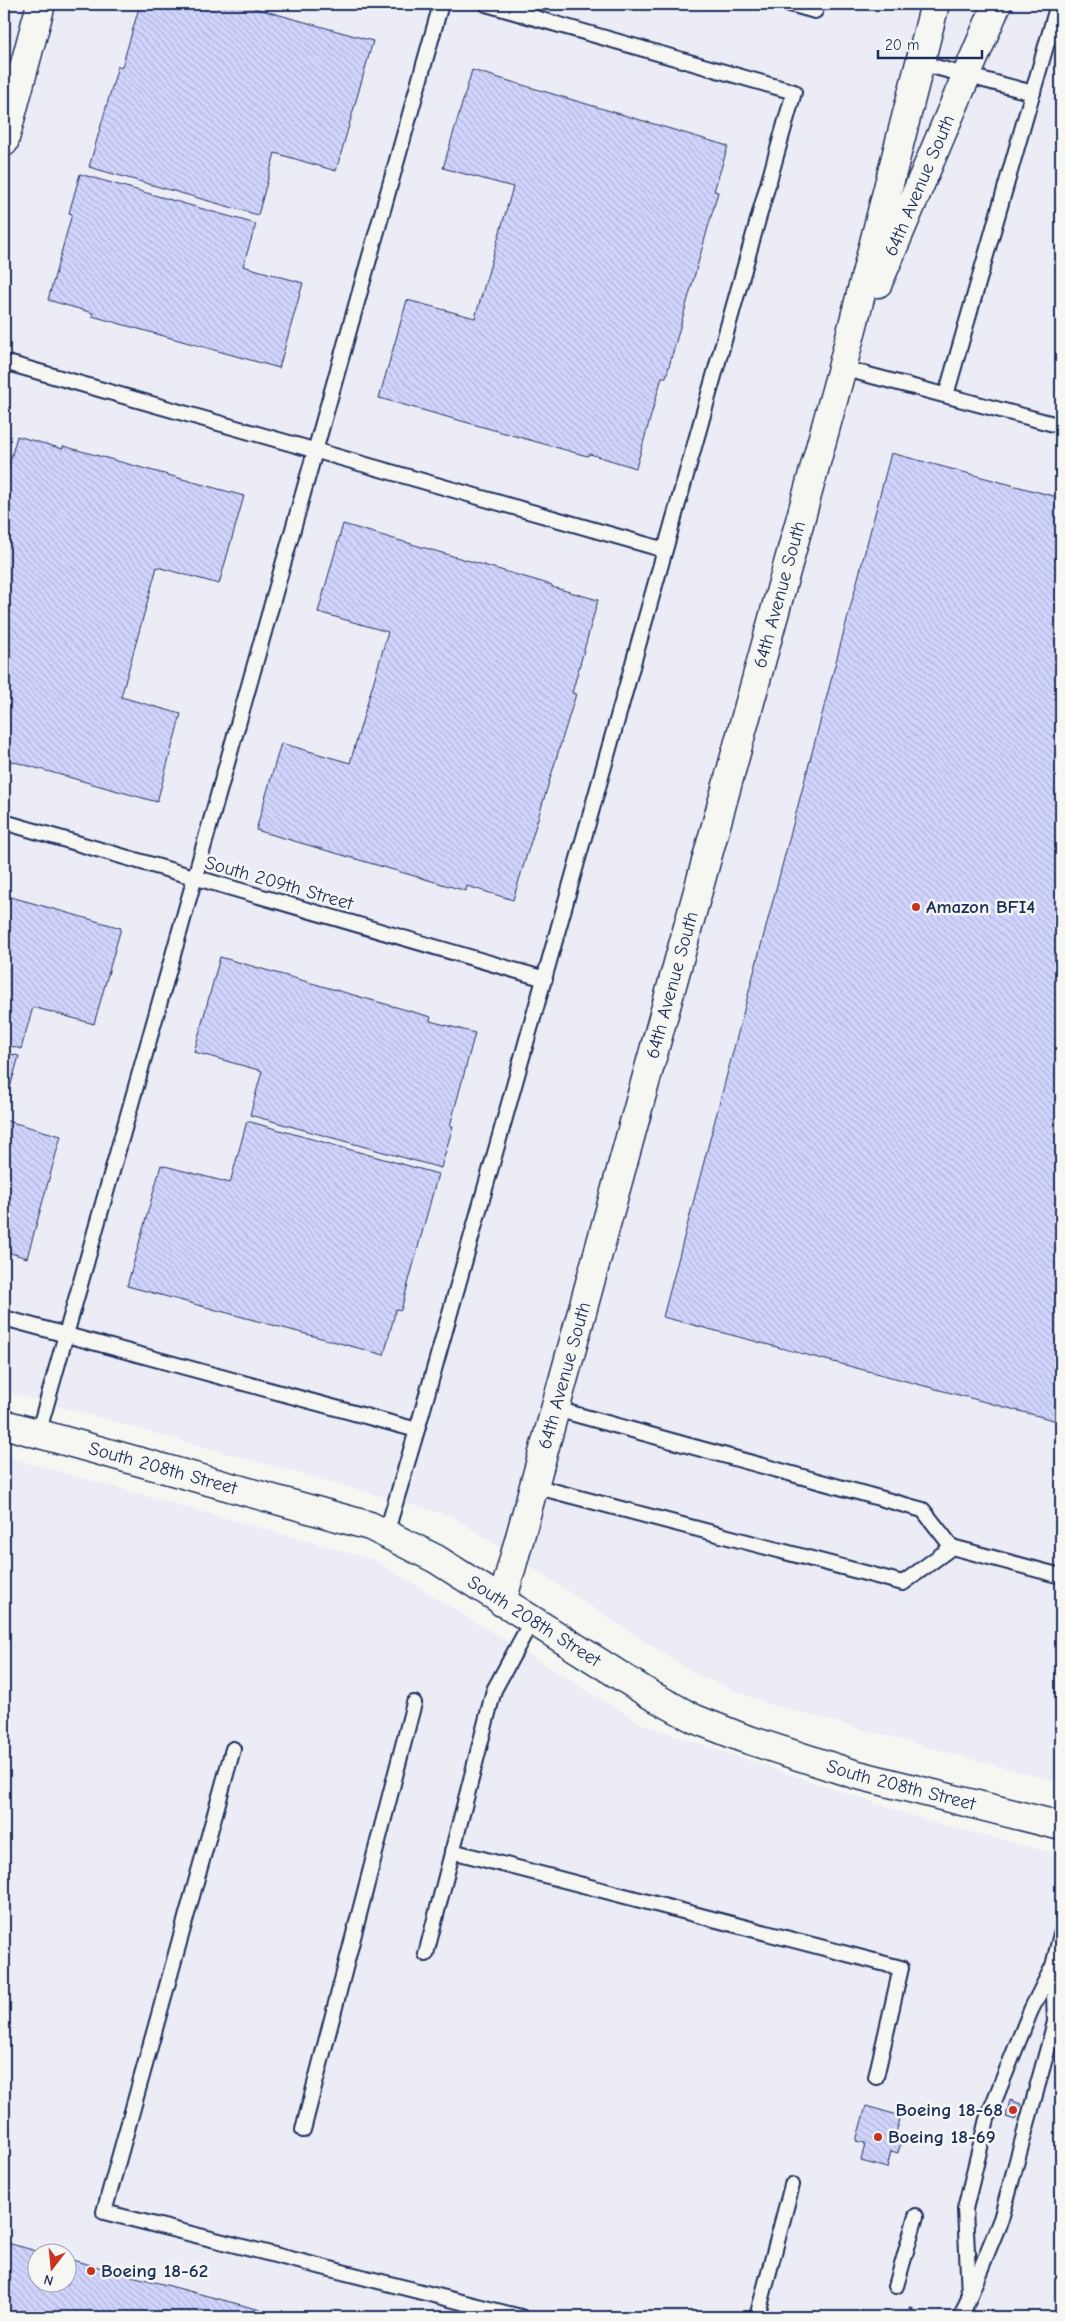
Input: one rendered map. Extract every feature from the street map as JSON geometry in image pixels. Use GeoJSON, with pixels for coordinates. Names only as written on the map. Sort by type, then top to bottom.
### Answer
{"type":"FeatureCollection","features":[{"type":"Feature","properties":{"kind":"street","name":"64th Avenue South"},"geometry":{"type":"LineString","coordinates":[[502,1602],[842,368],[935,4]]}},
{"type":"Feature","properties":{"kind":"street","name":"64th Avenue South"},"geometry":{"type":"LineString","coordinates":[[842,368],[997,4]]}},
{"type":"Feature","properties":{"kind":"street"},"geometry":{"type":"LineString","coordinates":[[4,142],[22,80],[39,5]]}},
{"type":"Feature","properties":{"kind":"street","name":"South 208th Street"},"geometry":{"type":"LineString","coordinates":[[4,1424],[370,1526],[436,1559],[649,1694],[695,1718],[743,1738],[854,1774],[1061,1826]]}},
{"type":"Feature","properties":{"kind":"lane"},"geometry":{"type":"LineString","coordinates":[[38,1434],[441,4]]}},
{"type":"Feature","properties":{"kind":"lane"},"geometry":{"type":"LineString","coordinates":[[386,1534],[545,979],[794,92],[486,4]]}},
{"type":"Feature","properties":{"kind":"lane"},"geometry":{"type":"LineString","coordinates":[[790,4],[815,11],[817,4]]}},
{"type":"Feature","properties":{"kind":"lane"},"geometry":{"type":"LineString","coordinates":[[946,395],[1058,4]]}},
{"type":"Feature","properties":{"kind":"lane"},"geometry":{"type":"LineString","coordinates":[[920,63],[1032,92]]}},
{"type":"Feature","properties":{"kind":"lane"},"geometry":{"type":"LineString","coordinates":[[4,362],[665,550]]}},
{"type":"Feature","properties":{"kind":"lane"},"geometry":{"type":"LineString","coordinates":[[842,368],[1061,426]]}},
{"type":"Feature","properties":{"kind":"lane","name":"South 209th Street"},"geometry":{"type":"LineString","coordinates":[[4,822],[545,979]]}},
{"type":"Feature","properties":{"kind":"lane"},"geometry":{"type":"LineString","coordinates":[[4,1318],[417,1430]]}},
{"type":"Feature","properties":{"kind":"lane"},"geometry":{"type":"LineString","coordinates":[[556,1409],[923,1510],[952,1547],[1061,1576]]}},
{"type":"Feature","properties":{"kind":"lane"},"geometry":{"type":"LineString","coordinates":[[534,1486],[903,1583],[952,1547]]}},
{"type":"Feature","properties":{"kind":"lane"},"geometry":{"type":"LineString","coordinates":[[426,1954],[494,1690],[532,1620]]}},
{"type":"Feature","properties":{"kind":"lane"},"geometry":{"type":"LineString","coordinates":[[303,2130],[414,1703]]}},
{"type":"Feature","properties":{"kind":"lane"},"geometry":{"type":"LineString","coordinates":[[233,1749],[104,2212],[520,2317]]}},
{"type":"Feature","properties":{"kind":"lane"},"geometry":{"type":"LineString","coordinates":[[452,1852],[901,1968],[876,2077]]}},
{"type":"Feature","properties":{"kind":"lane"},"geometry":{"type":"LineString","coordinates":[[968,2295],[965,2209],[987,2119],[1030,2010],[1053,1966],[1061,1934]]}},
{"type":"Feature","properties":{"kind":"lane"},"geometry":{"type":"LineString","coordinates":[[961,2317],[968,2295],[1001,2219],[1055,2022],[1053,1966]]}},
{"type":"Feature","properties":{"kind":"lane"},"geometry":{"type":"LineString","coordinates":[[757,2317],[792,2185]]}},
{"type":"Feature","properties":{"kind":"lane"},"geometry":{"type":"LineString","coordinates":[[896,2286],[916,2216]]}},
{"type":"Feature","properties":{"kind":"shaded area"},"geometry":{"type":"Polygon","coordinates":[[[4,4],[1061,4],[1061,1783],[770,1704],[697,1675],[452,1516],[4,1391],[4,4]]]}},
{"type":"Feature","properties":{"kind":"shaded area"},"geometry":{"type":"Polygon","coordinates":[[[4,1456],[374,1560],[642,1724],[931,1822],[1061,1855],[1061,2317],[4,2317],[4,1456]]]}},
{"type":"Feature","properties":{"kind":"building"},"geometry":{"type":"Polygon","coordinates":[[[140,4],[240,4],[373,41],[336,171],[275,153],[258,215],[89,167],[118,66],[122,67],[140,4]]]}},
{"type":"Feature","properties":{"kind":"building"},"geometry":{"type":"Polygon","coordinates":[[[472,70],[728,146],[714,191],[718,192],[666,377],[662,377],[636,468],[379,398],[407,300],[475,318],[513,187],[443,168],[472,70]]]}},
{"type":"Feature","properties":{"kind":"building"},"geometry":{"type":"Polygon","coordinates":[[[80,174],[256,224],[243,266],[303,283],[279,368],[92,316],[93,313],[48,300],[72,214],[69,213],[80,174]]]}},
{"type":"Feature","properties":{"kind":"building"},"geometry":{"type":"Polygon","coordinates":[[[17,436],[63,449],[63,446],[244,496],[219,584],[157,567],[121,697],[181,714],[157,802],[4,759],[4,484],[17,436]]]}},
{"type":"Feature","properties":{"kind":"building","name":"Amazon BFI4"},"geometry":{"type":"Polygon","coordinates":[[[891,453],[1061,498],[1061,1422],[663,1317],[891,453]]]}},
{"type":"Feature","properties":{"kind":"building"},"geometry":{"type":"Polygon","coordinates":[[[343,524],[598,600],[572,693],[576,694],[513,900],[467,886],[466,891],[256,830],[281,743],[350,763],[388,632],[318,612],[343,524]]]}},
{"type":"Feature","properties":{"kind":"building"},"geometry":{"type":"Polygon","coordinates":[[[4,895],[121,928],[94,1024],[33,1007],[21,1049],[4,1044],[4,895]]]}},
{"type":"Feature","properties":{"kind":"building"},"geometry":{"type":"Polygon","coordinates":[[[220,957],[431,1017],[430,1021],[475,1033],[450,1126],[453,1126],[441,1168],[250,1115],[262,1071],[194,1052],[220,957]]]}},
{"type":"Feature","properties":{"kind":"building"},"geometry":{"type":"Polygon","coordinates":[[[4,1052],[19,1056],[4,1109],[4,1052]]]}},
{"type":"Feature","properties":{"kind":"building"},"geometry":{"type":"Polygon","coordinates":[[[4,1120],[61,1136],[27,1258],[4,1251],[4,1120]]]}},
{"type":"Feature","properties":{"kind":"building"},"geometry":{"type":"Polygon","coordinates":[[[247,1121],[438,1174],[401,1310],[396,1309],[384,1355],[127,1286],[161,1165],[230,1183],[247,1121]]]}},
{"type":"Feature","properties":{"kind":"building","name":"Boeing 18-68"},"geometry":{"type":"Polygon","coordinates":[[[1010,2100],[1021,2104],[1015,2120],[1006,2117],[1010,2100]]]}},
{"type":"Feature","properties":{"kind":"building","name":"Boeing 18-69"},"geometry":{"type":"Polygon","coordinates":[[[866,2106],[901,2116],[895,2136],[902,2138],[898,2153],[891,2151],[887,2168],[861,2161],[865,2143],[856,2141],[866,2106]]]}},
{"type":"Feature","properties":{"kind":"building","name":"Boeing 18-62"},"geometry":{"type":"Polygon","coordinates":[[[4,2242],[28,2249],[28,2294],[78,2294],[78,2262],[287,2317],[4,2317],[4,2242]]]}},
{"type":"Feature","properties":{"kind":"place","name":"Amazon BFI4"},"geometry":{"type":"Point","coordinates":[916,907]}},
{"type":"Feature","properties":{"kind":"place","name":"Boeing 18-68"},"geometry":{"type":"Point","coordinates":[1013,2110]}},
{"type":"Feature","properties":{"kind":"place","name":"Boeing 18-69"},"geometry":{"type":"Point","coordinates":[878,2137]}},
{"type":"Feature","properties":{"kind":"place","name":"Boeing 18-62"},"geometry":{"type":"Point","coordinates":[91,2271]}}]}
